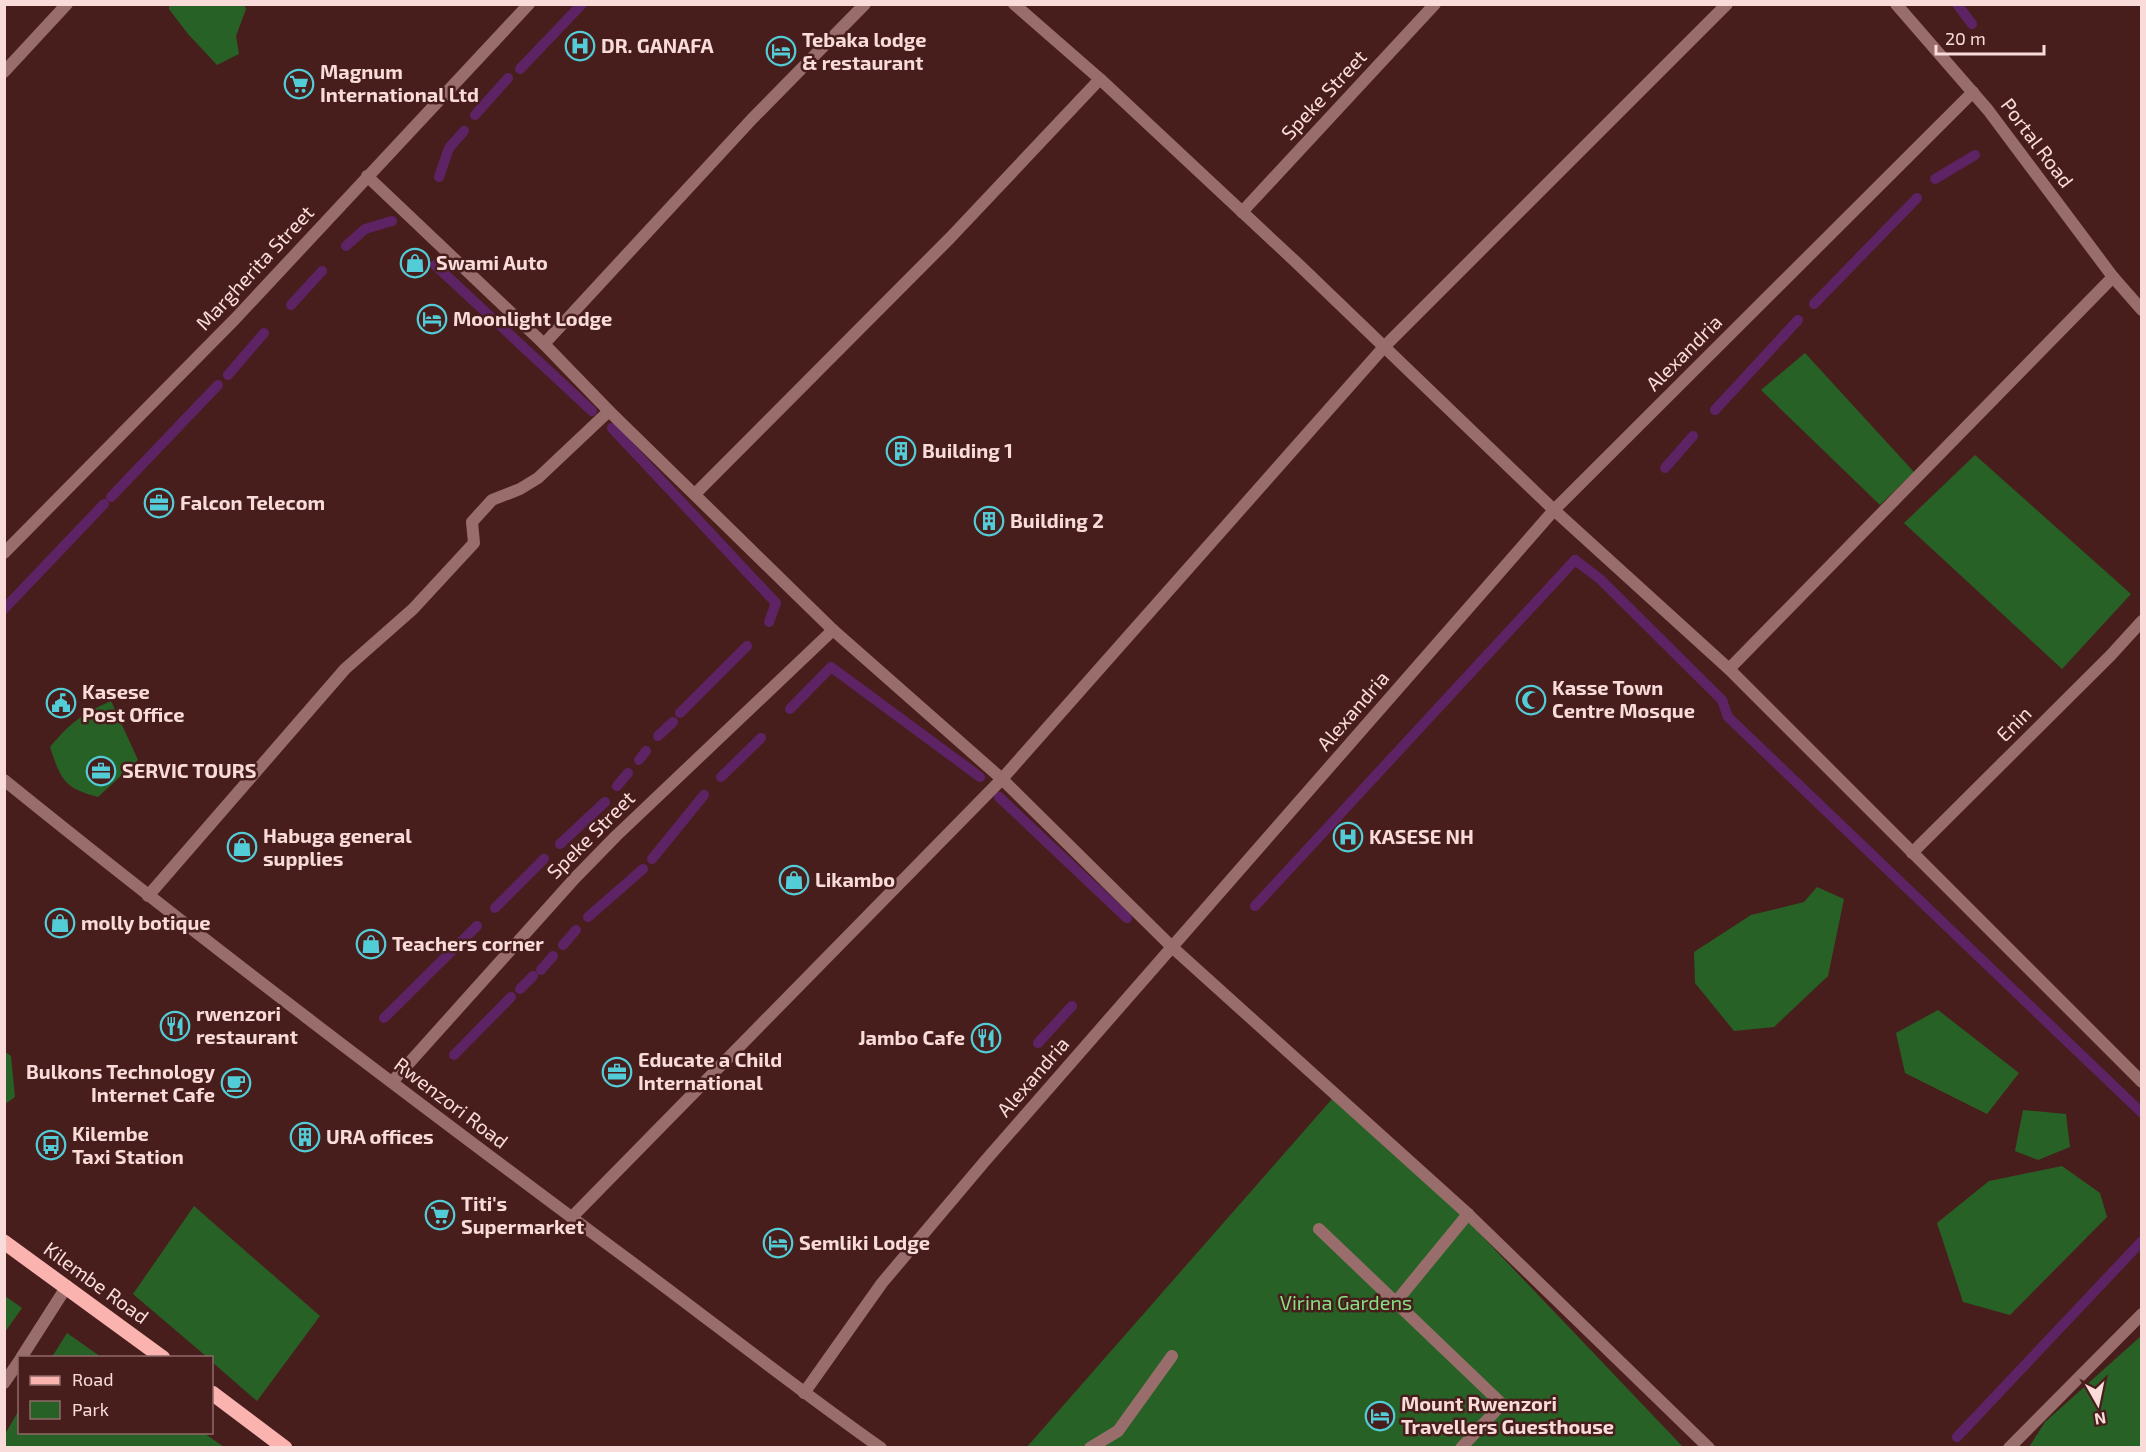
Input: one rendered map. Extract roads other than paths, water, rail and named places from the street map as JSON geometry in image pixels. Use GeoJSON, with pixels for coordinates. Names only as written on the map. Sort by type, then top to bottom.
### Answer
{"type":"FeatureCollection","features":[{"type":"Feature","properties":{"kind":"main road","name":"Kilembe Road"},"geometry":{"type":"LineString","coordinates":[[4,1242],[160,1356]]}},
{"type":"Feature","properties":{"kind":"main road"},"geometry":{"type":"LineString","coordinates":[[213,1395],[285,1448]]}},
{"type":"Feature","properties":{"kind":"street"},"geometry":{"type":"LineString","coordinates":[[4,72],[67,4]]}},
{"type":"Feature","properties":{"kind":"street","name":"Margherita Street"},"geometry":{"type":"LineString","coordinates":[[4,553],[235,319],[529,4]]}},
{"type":"Feature","properties":{"kind":"street"},"geometry":{"type":"LineString","coordinates":[[544,344],[752,119],[865,4]]}},
{"type":"Feature","properties":{"kind":"street"},"geometry":{"type":"LineString","coordinates":[[1014,4],[1100,79],[1384,346],[1554,510],[1729,669],[2142,1082]]}},
{"type":"Feature","properties":{"kind":"street","name":"Speke Street"},"geometry":{"type":"LineString","coordinates":[[1242,212],[1435,4]]}},
{"type":"Feature","properties":{"kind":"street"},"geometry":{"type":"LineString","coordinates":[[572,1217],[1002,778],[1384,346],[1727,4]]}},
{"type":"Feature","properties":{"kind":"street","name":"Portal Road"},"geometry":{"type":"LineString","coordinates":[[1896,4],[1973,92],[2113,278],[2142,310]]}},
{"type":"Feature","properties":{"kind":"street"},"geometry":{"type":"LineString","coordinates":[[695,494],[950,238],[1100,79]]}},
{"type":"Feature","properties":{"kind":"street","name":"Alexandria"},"geometry":{"type":"LineString","coordinates":[[804,1393],[882,1283],[1554,510],[1973,92]]}},
{"type":"Feature","properties":{"kind":"street"},"geometry":{"type":"LineString","coordinates":[[367,176],[544,344],[609,411],[833,630],[1002,778],[1172,947],[1468,1214],[1709,1448]]}},
{"type":"Feature","properties":{"kind":"street"},"geometry":{"type":"LineString","coordinates":[[1729,669],[2113,278]]}},
{"type":"Feature","properties":{"kind":"street"},"geometry":{"type":"LineString","coordinates":[[148,896],[345,669],[413,609],[474,543],[472,522],[492,500],[520,489],[538,478],[609,411]]}},
{"type":"Feature","properties":{"kind":"street","name":"Enin"},"geometry":{"type":"LineString","coordinates":[[1912,853],[2111,655],[2142,621]]}},
{"type":"Feature","properties":{"kind":"street","name":"Speke Street"},"geometry":{"type":"LineString","coordinates":[[392,1082],[583,869],[833,630]]}},
{"type":"Feature","properties":{"kind":"street","name":"Rwenzori Road"},"geometry":{"type":"LineString","coordinates":[[4,780],[148,896],[392,1082],[720,1327],[804,1393],[881,1448]]}},
{"type":"Feature","properties":{"kind":"street"},"geometry":{"type":"LineString","coordinates":[[1395,1303],[1468,1214]]}},
{"type":"Feature","properties":{"kind":"street"},"geometry":{"type":"LineString","coordinates":[[1319,1229],[1502,1404],[1461,1448]]}},
{"type":"Feature","properties":{"kind":"street"},"geometry":{"type":"LineString","coordinates":[[22,1356],[66,1286]]}},
{"type":"Feature","properties":{"kind":"street"},"geometry":{"type":"LineString","coordinates":[[2009,1448],[2142,1314]]}},
{"type":"Feature","properties":{"kind":"street"},"geometry":{"type":"LineString","coordinates":[[1090,1448],[1118,1431],[1172,1356]]}},
{"type":"Feature","properties":{"kind":"street"},"geometry":{"type":"LineString","coordinates":[[4,1383],[18,1362]]}},
{"type":"Feature","properties":{"kind":"waterway"},"geometry":{"type":"LineString","coordinates":[[520,69],[582,4]]}},
{"type":"Feature","properties":{"kind":"waterway"},"geometry":{"type":"LineString","coordinates":[[1957,4],[1972,24]]}},
{"type":"Feature","properties":{"kind":"waterway"},"geometry":{"type":"LineString","coordinates":[[475,115],[508,78]]}},
{"type":"Feature","properties":{"kind":"waterway"},"geometry":{"type":"LineString","coordinates":[[439,177],[449,148],[464,131]]}},
{"type":"Feature","properties":{"kind":"waterway"},"geometry":{"type":"LineString","coordinates":[[1935,179],[1975,155]]}},
{"type":"Feature","properties":{"kind":"waterway"},"geometry":{"type":"LineString","coordinates":[[1814,304],[1917,198]]}},
{"type":"Feature","properties":{"kind":"waterway"},"geometry":{"type":"LineString","coordinates":[[346,246],[365,229],[392,221]]}},
{"type":"Feature","properties":{"kind":"waterway"},"geometry":{"type":"LineString","coordinates":[[435,265],[592,411]]}},
{"type":"Feature","properties":{"kind":"waterway"},"geometry":{"type":"LineString","coordinates":[[291,305],[322,271]]}},
{"type":"Feature","properties":{"kind":"waterway"},"geometry":{"type":"LineString","coordinates":[[1715,410],[1798,320]]}},
{"type":"Feature","properties":{"kind":"waterway"},"geometry":{"type":"LineString","coordinates":[[228,375],[264,333]]}},
{"type":"Feature","properties":{"kind":"waterway"},"geometry":{"type":"LineString","coordinates":[[111,497],[218,385]]}},
{"type":"Feature","properties":{"kind":"waterway"},"geometry":{"type":"LineString","coordinates":[[612,428],[776,603],[769,622]]}},
{"type":"Feature","properties":{"kind":"waterway"},"geometry":{"type":"LineString","coordinates":[[1665,468],[1693,436]]}},
{"type":"Feature","properties":{"kind":"waterway"},"geometry":{"type":"LineString","coordinates":[[4,609],[104,504]]}},
{"type":"Feature","properties":{"kind":"waterway"},"geometry":{"type":"LineString","coordinates":[[1255,906],[1575,560],[1600,579],[1722,700],[1728,717],[2142,1113]]}},
{"type":"Feature","properties":{"kind":"waterway"},"geometry":{"type":"LineString","coordinates":[[680,713],[747,646]]}},
{"type":"Feature","properties":{"kind":"waterway"},"geometry":{"type":"LineString","coordinates":[[790,709],[831,667],[980,777]]}},
{"type":"Feature","properties":{"kind":"waterway"},"geometry":{"type":"LineString","coordinates":[[658,736],[673,722]]}},
{"type":"Feature","properties":{"kind":"waterway"},"geometry":{"type":"LineString","coordinates":[[721,777],[761,738]]}},
{"type":"Feature","properties":{"kind":"waterway"},"geometry":{"type":"LineString","coordinates":[[639,760],[646,751]]}},
{"type":"Feature","properties":{"kind":"waterway"},"geometry":{"type":"LineString","coordinates":[[617,786],[628,773]]}},
{"type":"Feature","properties":{"kind":"waterway"},"geometry":{"type":"LineString","coordinates":[[652,859],[704,795]]}},
{"type":"Feature","properties":{"kind":"waterway"},"geometry":{"type":"LineString","coordinates":[[999,797],[1127,918]]}},
{"type":"Feature","properties":{"kind":"waterway"},"geometry":{"type":"LineString","coordinates":[[560,844],[605,802]]}},
{"type":"Feature","properties":{"kind":"waterway"},"geometry":{"type":"LineString","coordinates":[[495,908],[544,859]]}},
{"type":"Feature","properties":{"kind":"waterway"},"geometry":{"type":"LineString","coordinates":[[588,917],[643,869]]}},
{"type":"Feature","properties":{"kind":"waterway"},"geometry":{"type":"LineString","coordinates":[[384,1018],[477,926]]}},
{"type":"Feature","properties":{"kind":"waterway"},"geometry":{"type":"LineString","coordinates":[[563,945],[576,930]]}},
{"type":"Feature","properties":{"kind":"waterway"},"geometry":{"type":"LineString","coordinates":[[541,970],[553,956]]}},
{"type":"Feature","properties":{"kind":"waterway"},"geometry":{"type":"LineString","coordinates":[[520,989],[533,976]]}},
{"type":"Feature","properties":{"kind":"waterway"},"geometry":{"type":"LineString","coordinates":[[454,1055],[511,997]]}},
{"type":"Feature","properties":{"kind":"waterway"},"geometry":{"type":"LineString","coordinates":[[1038,1043],[1072,1006]]}},
{"type":"Feature","properties":{"kind":"waterway"},"geometry":{"type":"LineString","coordinates":[[1957,1437],[2142,1241]]}},
{"type":"Feature","properties":{"kind":"place","name":"DR. GANAFA"},"geometry":{"type":"Point","coordinates":[580,46]}},
{"type":"Feature","properties":{"kind":"place","name":"Tebaka lodge & restaurant"},"geometry":{"type":"Point","coordinates":[781,51]}},
{"type":"Feature","properties":{"kind":"place","name":"Magnum International Ltd"},"geometry":{"type":"Point","coordinates":[299,84]}},
{"type":"Feature","properties":{"kind":"place","name":"Swami Auto"},"geometry":{"type":"Point","coordinates":[415,263]}},
{"type":"Feature","properties":{"kind":"place","name":"Moonlight Lodge"},"geometry":{"type":"Point","coordinates":[432,319]}},
{"type":"Feature","properties":{"kind":"place","name":"Building 1"},"geometry":{"type":"Point","coordinates":[901,451]}},
{"type":"Feature","properties":{"kind":"place","name":"Falcon Telecom"},"geometry":{"type":"Point","coordinates":[159,503]}},
{"type":"Feature","properties":{"kind":"place","name":"Building 2"},"geometry":{"type":"Point","coordinates":[989,521]}},
{"type":"Feature","properties":{"kind":"place","name":"Kasse Town Centre Mosque"},"geometry":{"type":"Point","coordinates":[1531,700]}},
{"type":"Feature","properties":{"kind":"place","name":"Kasese Post Office"},"geometry":{"type":"Point","coordinates":[61,703]}},
{"type":"Feature","properties":{"kind":"place","name":"SERVIC TOURS"},"geometry":{"type":"Point","coordinates":[101,771]}},
{"type":"Feature","properties":{"kind":"place","name":"KASESE NH"},"geometry":{"type":"Point","coordinates":[1348,837]}},
{"type":"Feature","properties":{"kind":"place","name":"Habuga general supplies"},"geometry":{"type":"Point","coordinates":[242,847]}},
{"type":"Feature","properties":{"kind":"place","name":"Likambo"},"geometry":{"type":"Point","coordinates":[794,880]}},
{"type":"Feature","properties":{"kind":"place","name":"molly botique"},"geometry":{"type":"Point","coordinates":[60,923]}},
{"type":"Feature","properties":{"kind":"place","name":"Teachers corner"},"geometry":{"type":"Point","coordinates":[371,944]}},
{"type":"Feature","properties":{"kind":"place","name":"rwenzori restaurant"},"geometry":{"type":"Point","coordinates":[175,1026]}},
{"type":"Feature","properties":{"kind":"place","name":"Jambo Cafe"},"geometry":{"type":"Point","coordinates":[986,1038]}},
{"type":"Feature","properties":{"kind":"place","name":"Educate a Child International"},"geometry":{"type":"Point","coordinates":[617,1072]}},
{"type":"Feature","properties":{"kind":"place","name":"Bulkons Technology Internet Cafe"},"geometry":{"type":"Point","coordinates":[236,1083]}},
{"type":"Feature","properties":{"kind":"place","name":"URA offices"},"geometry":{"type":"Point","coordinates":[305,1137]}},
{"type":"Feature","properties":{"kind":"place","name":"Kilembe Taxi Station"},"geometry":{"type":"Point","coordinates":[51,1145]}},
{"type":"Feature","properties":{"kind":"place","name":"Titi's Supermarket"},"geometry":{"type":"Point","coordinates":[440,1215]}},
{"type":"Feature","properties":{"kind":"place","name":"Semliki Lodge"},"geometry":{"type":"Point","coordinates":[778,1243]}},
{"type":"Feature","properties":{"kind":"place","name":"Mount Rwenzori Travellers Guesthouse"},"geometry":{"type":"Point","coordinates":[1380,1416]}},
{"type":"Feature","properties":{"kind":"park label","name":"Virina Gardens"},"geometry":{"type":"Point","coordinates":[1346,1303]}}]}
